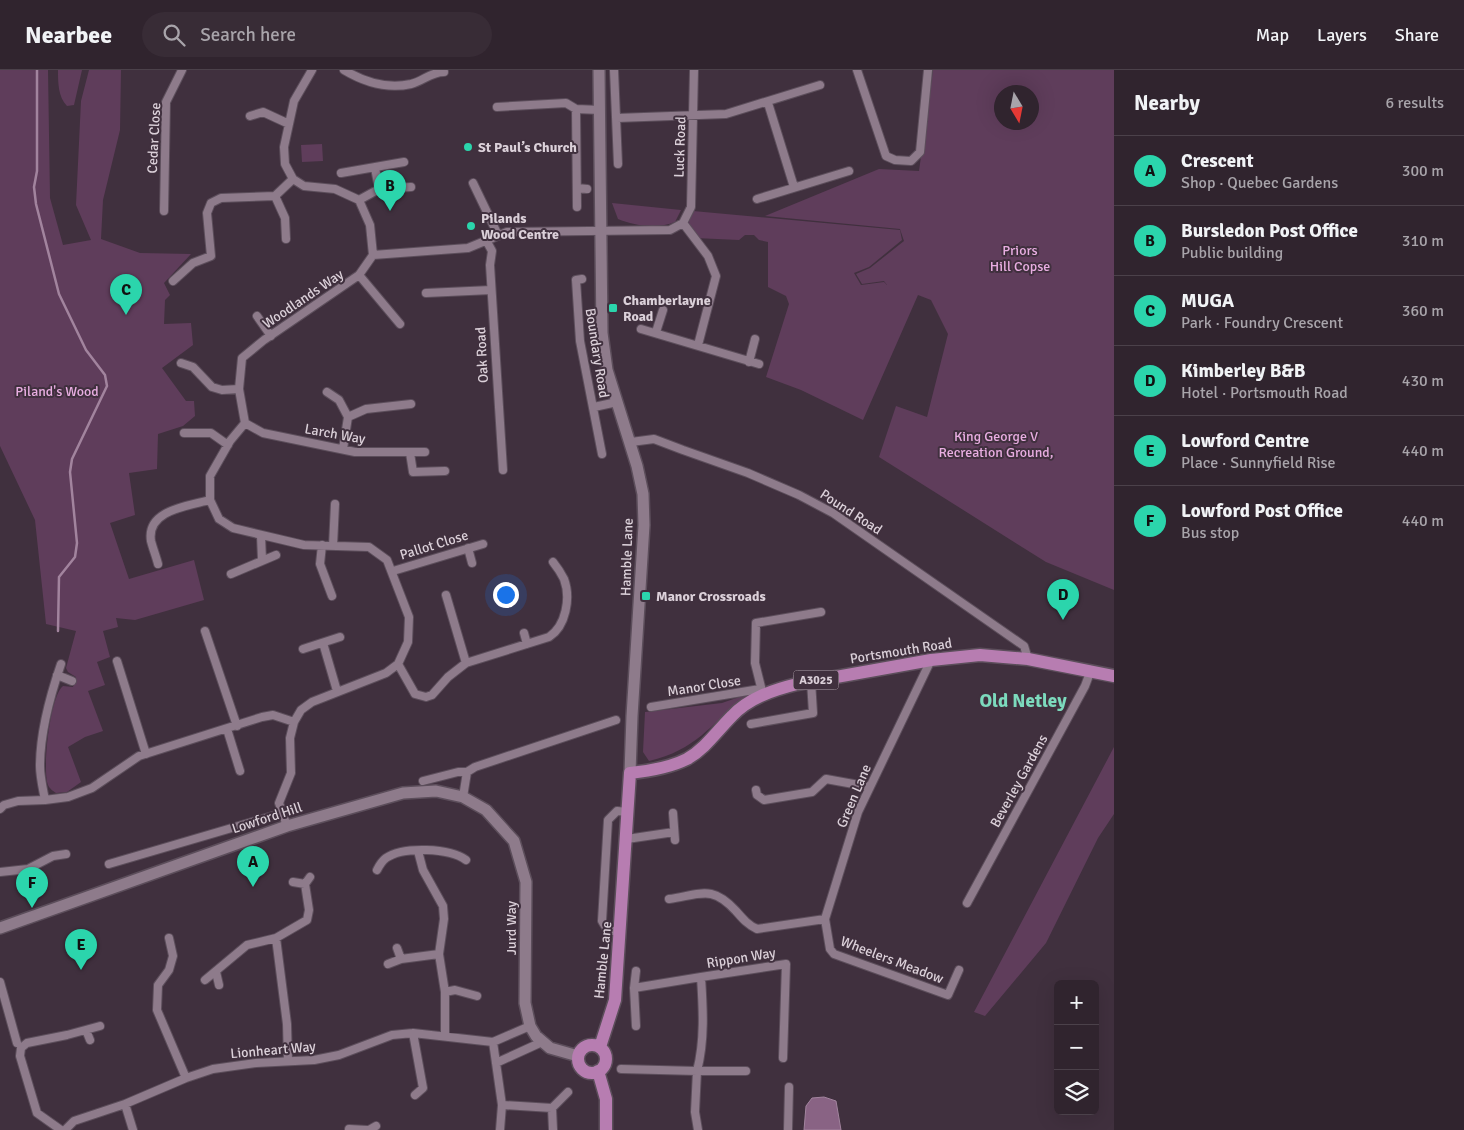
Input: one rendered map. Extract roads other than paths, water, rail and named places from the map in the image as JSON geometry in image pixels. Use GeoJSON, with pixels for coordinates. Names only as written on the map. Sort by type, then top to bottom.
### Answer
{"type":"FeatureCollection","features":[{"type":"Feature","properties":{"kind":"main road","name":"Portsmouth Road"},"geometry":{"type":"LineString","coordinates":[[630,773],[668,767],[688,758],[707,744],[733,715],[762,692],[811,681],[931,660],[980,655],[1028,659],[1114,676]]}},
{"type":"Feature","properties":{"kind":"main road","name":"Hamble Lane"},"geometry":{"type":"LineString","coordinates":[[600,1047],[615,1000],[630,773]]}},
{"type":"Feature","properties":{"kind":"main road"},"geometry":{"type":"LineString","coordinates":[[587,1046],[600,1047],[605,1053],[606,1061],[598,1072],[590,1073],[582,1068],[578,1056],[587,1046]]}},
{"type":"Feature","properties":{"kind":"main road"},"geometry":{"type":"LineString","coordinates":[[598,1072],[606,1100],[606,1130]]}},
{"type":"Feature","properties":{"kind":"street","name":"Cedar Close"},"geometry":{"type":"LineString","coordinates":[[164,211],[166,102],[182,70]]}},
{"type":"Feature","properties":{"kind":"street"},"geometry":{"type":"LineString","coordinates":[[312,70],[294,101],[284,147],[285,164],[293,179],[304,186],[335,189],[359,200],[370,225],[373,255],[468,248],[507,232],[670,230],[683,223],[708,256],[716,276],[698,346]]}},
{"type":"Feature","properties":{"kind":"street"},"geometry":{"type":"LineString","coordinates":[[344,70],[361,80],[374,84],[410,84],[432,72],[444,72]]}},
{"type":"Feature","properties":{"kind":"street","name":"Hamble Lane"},"geometry":{"type":"LineString","coordinates":[[599,70],[602,333],[607,370],[631,442],[643,494],[644,525],[630,773]]}},
{"type":"Feature","properties":{"kind":"street"},"geometry":{"type":"LineString","coordinates":[[614,70],[618,164]]}},
{"type":"Feature","properties":{"kind":"street","name":"Luck Road"},"geometry":{"type":"LineString","coordinates":[[683,223],[691,207],[694,70]]}},
{"type":"Feature","properties":{"kind":"street"},"geometry":{"type":"LineString","coordinates":[[857,70],[886,156],[895,160],[911,161],[920,152],[928,70]]}},
{"type":"Feature","properties":{"kind":"street"},"geometry":{"type":"LineString","coordinates":[[617,118],[726,114],[820,85]]}},
{"type":"Feature","properties":{"kind":"street"},"geometry":{"type":"LineString","coordinates":[[768,102],[794,188]]}},
{"type":"Feature","properties":{"kind":"street"},"geometry":{"type":"LineString","coordinates":[[497,107],[566,103],[576,110],[600,110]]}},
{"type":"Feature","properties":{"kind":"street"},"geometry":{"type":"LineString","coordinates":[[576,110],[577,207]]}},
{"type":"Feature","properties":{"kind":"street"},"geometry":{"type":"LineString","coordinates":[[250,116],[263,112],[289,124]]}},
{"type":"Feature","properties":{"kind":"street"},"geometry":{"type":"LineString","coordinates":[[341,174],[404,162]]}},
{"type":"Feature","properties":{"kind":"street"},"geometry":{"type":"LineString","coordinates":[[375,168],[379,189]]}},
{"type":"Feature","properties":{"kind":"street"},"geometry":{"type":"LineString","coordinates":[[757,199],[849,171]]}},
{"type":"Feature","properties":{"kind":"street"},"geometry":{"type":"LineString","coordinates":[[173,281],[194,263],[211,256],[207,213],[211,202],[221,198],[275,196],[293,179]]}},
{"type":"Feature","properties":{"kind":"street"},"geometry":{"type":"LineString","coordinates":[[472,183],[498,235]]}},
{"type":"Feature","properties":{"kind":"street"},"geometry":{"type":"LineString","coordinates":[[359,200],[379,189],[411,187]]}},
{"type":"Feature","properties":{"kind":"street"},"geometry":{"type":"LineString","coordinates":[[577,188],[587,189]]}},
{"type":"Feature","properties":{"kind":"street"},"geometry":{"type":"LineString","coordinates":[[275,196],[285,218],[286,239]]}},
{"type":"Feature","properties":{"kind":"street","name":"Oak Road"},"geometry":{"type":"LineString","coordinates":[[486,240],[492,252],[490,265],[491,290],[503,470]]}},
{"type":"Feature","properties":{"kind":"street","name":"Woodlands Way"},"geometry":{"type":"LineString","coordinates":[[245,423],[239,389],[242,358],[359,276],[373,255]]}},
{"type":"Feature","properties":{"kind":"street"},"geometry":{"type":"LineString","coordinates":[[359,276],[400,324]]}},
{"type":"Feature","properties":{"kind":"street","name":"Boundary Road"},"geometry":{"type":"LineString","coordinates":[[582,279],[576,280],[580,341],[602,454]]}},
{"type":"Feature","properties":{"kind":"street"},"geometry":{"type":"LineString","coordinates":[[426,293],[491,290]]}},
{"type":"Feature","properties":{"kind":"street"},"geometry":{"type":"LineString","coordinates":[[656,332],[663,310]]}},
{"type":"Feature","properties":{"kind":"street"},"geometry":{"type":"LineString","coordinates":[[256,316],[271,336]]}},
{"type":"Feature","properties":{"kind":"street"},"geometry":{"type":"LineString","coordinates":[[641,328],[759,364]]}},
{"type":"Feature","properties":{"kind":"street"},"geometry":{"type":"LineString","coordinates":[[749,362],[755,339]]}},
{"type":"Feature","properties":{"kind":"street"},"geometry":{"type":"LineString","coordinates":[[181,364],[193,367],[212,387],[222,390],[239,389]]}},
{"type":"Feature","properties":{"kind":"street"},"geometry":{"type":"LineString","coordinates":[[327,392],[339,400],[348,417],[343,449]]}},
{"type":"Feature","properties":{"kind":"street","name":"Boundary Road"},"geometry":{"type":"LineString","coordinates":[[594,407],[617,402]]}},
{"type":"Feature","properties":{"kind":"street"},"geometry":{"type":"LineString","coordinates":[[348,417],[366,409],[411,404]]}},
{"type":"Feature","properties":{"kind":"street"},"geometry":{"type":"LineString","coordinates":[[245,423],[228,445],[210,476],[210,500],[219,519],[233,528],[261,536],[304,544],[369,547],[387,560],[406,605],[410,629],[404,654],[398,664],[386,673],[337,691],[312,702],[301,710],[294,722],[290,738],[291,773],[280,803],[287,826]]}},
{"type":"Feature","properties":{"kind":"street","name":"Larch Way"},"geometry":{"type":"LineString","coordinates":[[245,423],[263,432],[343,449],[410,453],[425,452]]}},
{"type":"Feature","properties":{"kind":"street"},"geometry":{"type":"LineString","coordinates":[[184,433],[211,433],[228,445]]}},
{"type":"Feature","properties":{"kind":"street","name":"Pound Road"},"geometry":{"type":"LineString","coordinates":[[631,442],[654,439],[748,473],[833,513],[1024,646],[1028,659]]}},
{"type":"Feature","properties":{"kind":"street"},"geometry":{"type":"LineString","coordinates":[[410,453],[413,472],[445,471]]}},
{"type":"Feature","properties":{"kind":"street"},"geometry":{"type":"LineString","coordinates":[[158,564],[151,540],[151,530],[159,517],[179,508],[210,500]]}},
{"type":"Feature","properties":{"kind":"street"},"geometry":{"type":"LineString","coordinates":[[333,546],[335,504]]}},
{"type":"Feature","properties":{"kind":"street"},"geometry":{"type":"LineString","coordinates":[[261,536],[262,560]]}},
{"type":"Feature","properties":{"kind":"street","name":"Pallot Close"},"geometry":{"type":"LineString","coordinates":[[392,571],[483,544]]}},
{"type":"Feature","properties":{"kind":"street"},"geometry":{"type":"LineString","coordinates":[[322,545],[320,564],[332,596]]}},
{"type":"Feature","properties":{"kind":"street"},"geometry":{"type":"LineString","coordinates":[[468,548],[472,563]]}},
{"type":"Feature","properties":{"kind":"street"},"geometry":{"type":"LineString","coordinates":[[231,574],[276,555]]}},
{"type":"Feature","properties":{"kind":"street"},"geometry":{"type":"LineString","coordinates":[[398,664],[415,694],[426,697],[432,695],[448,677],[466,663],[549,636],[561,626],[566,598],[564,579],[553,562]]}},
{"type":"Feature","properties":{"kind":"street"},"geometry":{"type":"LineString","coordinates":[[446,595],[466,663]]}},
{"type":"Feature","properties":{"kind":"street"},"geometry":{"type":"LineString","coordinates":[[762,692],[755,664],[756,623],[817,612],[815,603]]}},
{"type":"Feature","properties":{"kind":"street"},"geometry":{"type":"LineString","coordinates":[[205,631],[237,726]]}},
{"type":"Feature","properties":{"kind":"street"},"geometry":{"type":"LineString","coordinates":[[524,632],[527,644]]}},
{"type":"Feature","properties":{"kind":"street"},"geometry":{"type":"LineString","coordinates":[[304,649],[340,637]]}},
{"type":"Feature","properties":{"kind":"street"},"geometry":{"type":"LineString","coordinates":[[323,643],[337,691]]}},
{"type":"Feature","properties":{"kind":"street","name":"Green Lane"},"geometry":{"type":"LineString","coordinates":[[830,949],[825,919],[858,812],[931,660]]}},
{"type":"Feature","properties":{"kind":"street"},"geometry":{"type":"LineString","coordinates":[[117,661],[125,693],[146,754]]}},
{"type":"Feature","properties":{"kind":"street"},"geometry":{"type":"LineString","coordinates":[[45,800],[40,767],[42,748],[49,703],[61,664]]}},
{"type":"Feature","properties":{"kind":"street","name":"Beverley Gardens"},"geometry":{"type":"LineString","coordinates":[[966,903],[1085,686],[1091,670]]}},
{"type":"Feature","properties":{"kind":"street"},"geometry":{"type":"LineString","coordinates":[[57,675],[72,681]]}},
{"type":"Feature","properties":{"kind":"street"},"geometry":{"type":"LineString","coordinates":[[751,724],[813,713],[811,681]]}},
{"type":"Feature","properties":{"kind":"street"},"geometry":{"type":"LineString","coordinates":[[125,693],[135,690]]}},
{"type":"Feature","properties":{"kind":"street","name":"Manor Close"},"geometry":{"type":"LineString","coordinates":[[651,707],[762,692]]}},
{"type":"Feature","properties":{"kind":"street"},"geometry":{"type":"LineString","coordinates":[[0,809],[4,805],[18,800],[45,800],[68,797],[92,788],[119,768],[146,754],[273,715],[294,722]]}},
{"type":"Feature","properties":{"kind":"street"},"geometry":{"type":"LineString","coordinates":[[423,782],[458,772],[467,772],[502,756],[612,723]]}},
{"type":"Feature","properties":{"kind":"street"},"geometry":{"type":"LineString","coordinates":[[227,729],[240,771]]}},
{"type":"Feature","properties":{"kind":"street"},"geometry":{"type":"LineString","coordinates":[[462,797],[467,772]]}},
{"type":"Feature","properties":{"kind":"street"},"geometry":{"type":"LineString","coordinates":[[756,790],[757,795],[764,800],[812,792],[826,779],[870,787]]}},
{"type":"Feature","properties":{"kind":"street","name":"Lowford Hill"},"geometry":{"type":"LineString","coordinates":[[0,928],[287,826],[403,793],[436,791],[462,797]]}},
{"type":"Feature","properties":{"kind":"street","name":"Jurd Way"},"geometry":{"type":"LineString","coordinates":[[462,797],[486,810],[514,841],[526,882],[525,1003],[530,1026],[542,1042],[550,1048],[578,1056]]}},
{"type":"Feature","properties":{"kind":"street"},"geometry":{"type":"LineString","coordinates":[[621,931],[608,931],[602,921],[608,820],[617,811],[628,812]]}},
{"type":"Feature","properties":{"kind":"street"},"geometry":{"type":"LineString","coordinates":[[109,864],[283,813]]}},
{"type":"Feature","properties":{"kind":"street"},"geometry":{"type":"LineString","coordinates":[[627,839],[674,836],[673,813]]}},
{"type":"Feature","properties":{"kind":"street"},"geometry":{"type":"LineString","coordinates":[[418,851],[423,870],[443,906],[444,919],[439,954],[445,992],[445,1036]]}},
{"type":"Feature","properties":{"kind":"street"},"geometry":{"type":"LineString","coordinates":[[377,870],[379,859],[398,853],[418,851],[450,852],[466,860]]}},
{"type":"Feature","properties":{"kind":"street"},"geometry":{"type":"LineString","coordinates":[[0,871],[28,870],[53,856],[66,854]]}},
{"type":"Feature","properties":{"kind":"street"},"geometry":{"type":"LineString","coordinates":[[205,980],[236,952],[247,945],[276,938],[307,920],[309,910],[305,884],[310,877]]}},
{"type":"Feature","properties":{"kind":"street"},"geometry":{"type":"LineString","coordinates":[[293,882],[305,884]]}},
{"type":"Feature","properties":{"kind":"street"},"geometry":{"type":"LineString","coordinates":[[669,899],[716,894],[725,899],[750,926],[757,929],[825,919]]}},
{"type":"Feature","properties":{"kind":"street"},"geometry":{"type":"LineString","coordinates":[[169,938],[173,956],[168,970],[158,985],[158,1010],[186,1078]]}},
{"type":"Feature","properties":{"kind":"street"},"geometry":{"type":"LineString","coordinates":[[276,938],[287,1024],[288,1061]]}},
{"type":"Feature","properties":{"kind":"street"},"geometry":{"type":"LineString","coordinates":[[397,948],[401,959]]}},
{"type":"Feature","properties":{"kind":"street","name":"Wheelers Meadow"},"geometry":{"type":"LineString","coordinates":[[830,949],[834,954],[852,962],[948,995],[959,970]]}},
{"type":"Feature","properties":{"kind":"street"},"geometry":{"type":"LineString","coordinates":[[388,964],[401,959],[439,954]]}},
{"type":"Feature","properties":{"kind":"street","name":"Rippon Way"},"geometry":{"type":"LineString","coordinates":[[634,988],[786,964],[782,1058]]}},
{"type":"Feature","properties":{"kind":"street"},"geometry":{"type":"LineString","coordinates":[[636,971],[634,988],[636,1026]]}},
{"type":"Feature","properties":{"kind":"street"},"geometry":{"type":"LineString","coordinates":[[216,972],[219,985]]}},
{"type":"Feature","properties":{"kind":"street"},"geometry":{"type":"LineString","coordinates":[[698,1130],[695,1112],[697,1071],[701,1055],[701,977]]}},
{"type":"Feature","properties":{"kind":"street"},"geometry":{"type":"LineString","coordinates":[[0,982],[17,1044]]}},
{"type":"Feature","properties":{"kind":"street"},"geometry":{"type":"LineString","coordinates":[[445,992],[469,989],[477,996]]}},
{"type":"Feature","properties":{"kind":"street"},"geometry":{"type":"LineString","coordinates":[[63,1130],[37,1112],[20,1056],[21,1048],[27,1043],[100,1026]]}},
{"type":"Feature","properties":{"kind":"street"},"geometry":{"type":"LineString","coordinates":[[500,1130],[502,1104],[493,1042],[530,1026]]}},
{"type":"Feature","properties":{"kind":"street"},"geometry":{"type":"LineString","coordinates":[[86,1030],[90,1040]]}},
{"type":"Feature","properties":{"kind":"street"},"geometry":{"type":"LineString","coordinates":[[413,1033],[427,1090],[415,1095]]}},
{"type":"Feature","properties":{"kind":"street","name":"Lionheart Way"},"geometry":{"type":"LineString","coordinates":[[63,1130],[74,1121],[125,1104],[186,1078],[213,1069],[314,1060],[339,1055],[392,1035],[413,1033],[493,1042]]}},
{"type":"Feature","properties":{"kind":"street"},"geometry":{"type":"LineString","coordinates":[[496,1063],[542,1042]]}},
{"type":"Feature","properties":{"kind":"street"},"geometry":{"type":"LineString","coordinates":[[622,1069],[746,1071]]}},
{"type":"Feature","properties":{"kind":"street"},"geometry":{"type":"LineString","coordinates":[[788,1130],[789,1088]]}},
{"type":"Feature","properties":{"kind":"street"},"geometry":{"type":"LineString","coordinates":[[553,1130],[552,1108],[568,1092]]}},
{"type":"Feature","properties":{"kind":"street"},"geometry":{"type":"LineString","coordinates":[[125,1104],[133,1130]]}},
{"type":"Feature","properties":{"kind":"street"},"geometry":{"type":"LineString","coordinates":[[502,1104],[552,1108]]}},
{"type":"Feature","properties":{"kind":"street"},"geometry":{"type":"LineString","coordinates":[[349,1129],[371,1129]]}},
{"type":"Feature","properties":{"kind":"waterway"},"geometry":{"type":"LineString","coordinates":[[37,70],[37,171],[34,187],[36,204],[59,294],[86,350],[105,375],[107,386],[72,459],[70,472],[77,543],[75,557],[59,577],[58,631]]}},
{"type":"Feature","properties":{"kind":"place","name":"St Paul’s Church"},"geometry":{"type":"Point","coordinates":[468,147]}},
{"type":"Feature","properties":{"kind":"place","name":"Bursledon Post Office"},"geometry":{"type":"Point","coordinates":[390,211]}},
{"type":"Feature","properties":{"kind":"place","name":"Pilands Wood Centre"},"geometry":{"type":"Point","coordinates":[471,226]}},
{"type":"Feature","properties":{"kind":"place","name":"Chamberlayne Road"},"geometry":{"type":"Point","coordinates":[613,308]}},
{"type":"Feature","properties":{"kind":"place","name":"MUGA"},"geometry":{"type":"Point","coordinates":[126,315]}},
{"type":"Feature","properties":{"kind":"place","name":"Manor Crossroads"},"geometry":{"type":"Point","coordinates":[646,596]}},
{"type":"Feature","properties":{"kind":"place","name":"Kimberley B&B"},"geometry":{"type":"Point","coordinates":[1063,620]}},
{"type":"Feature","properties":{"kind":"place","name":"Crescent"},"geometry":{"type":"Point","coordinates":[253,887]}},
{"type":"Feature","properties":{"kind":"place","name":"Lowford Post Office"},"geometry":{"type":"Point","coordinates":[32,908]}},
{"type":"Feature","properties":{"kind":"place","name":"Lowford Centre"},"geometry":{"type":"Point","coordinates":[81,970]}},
{"type":"Feature","properties":{"kind":"district","name":"Old Netley"},"geometry":{"type":"Point","coordinates":[1023,701]}},
{"type":"Feature","properties":{"kind":"park label","name":"Priors Hill Copse"},"geometry":{"type":"Point","coordinates":[1020,258]}},
{"type":"Feature","properties":{"kind":"park label","name":"Piland's Wood"},"geometry":{"type":"Point","coordinates":[57,391]}},
{"type":"Feature","properties":{"kind":"park label","name":"King George V Recreation Ground,"},"geometry":{"type":"Point","coordinates":[996,444]}}]}
